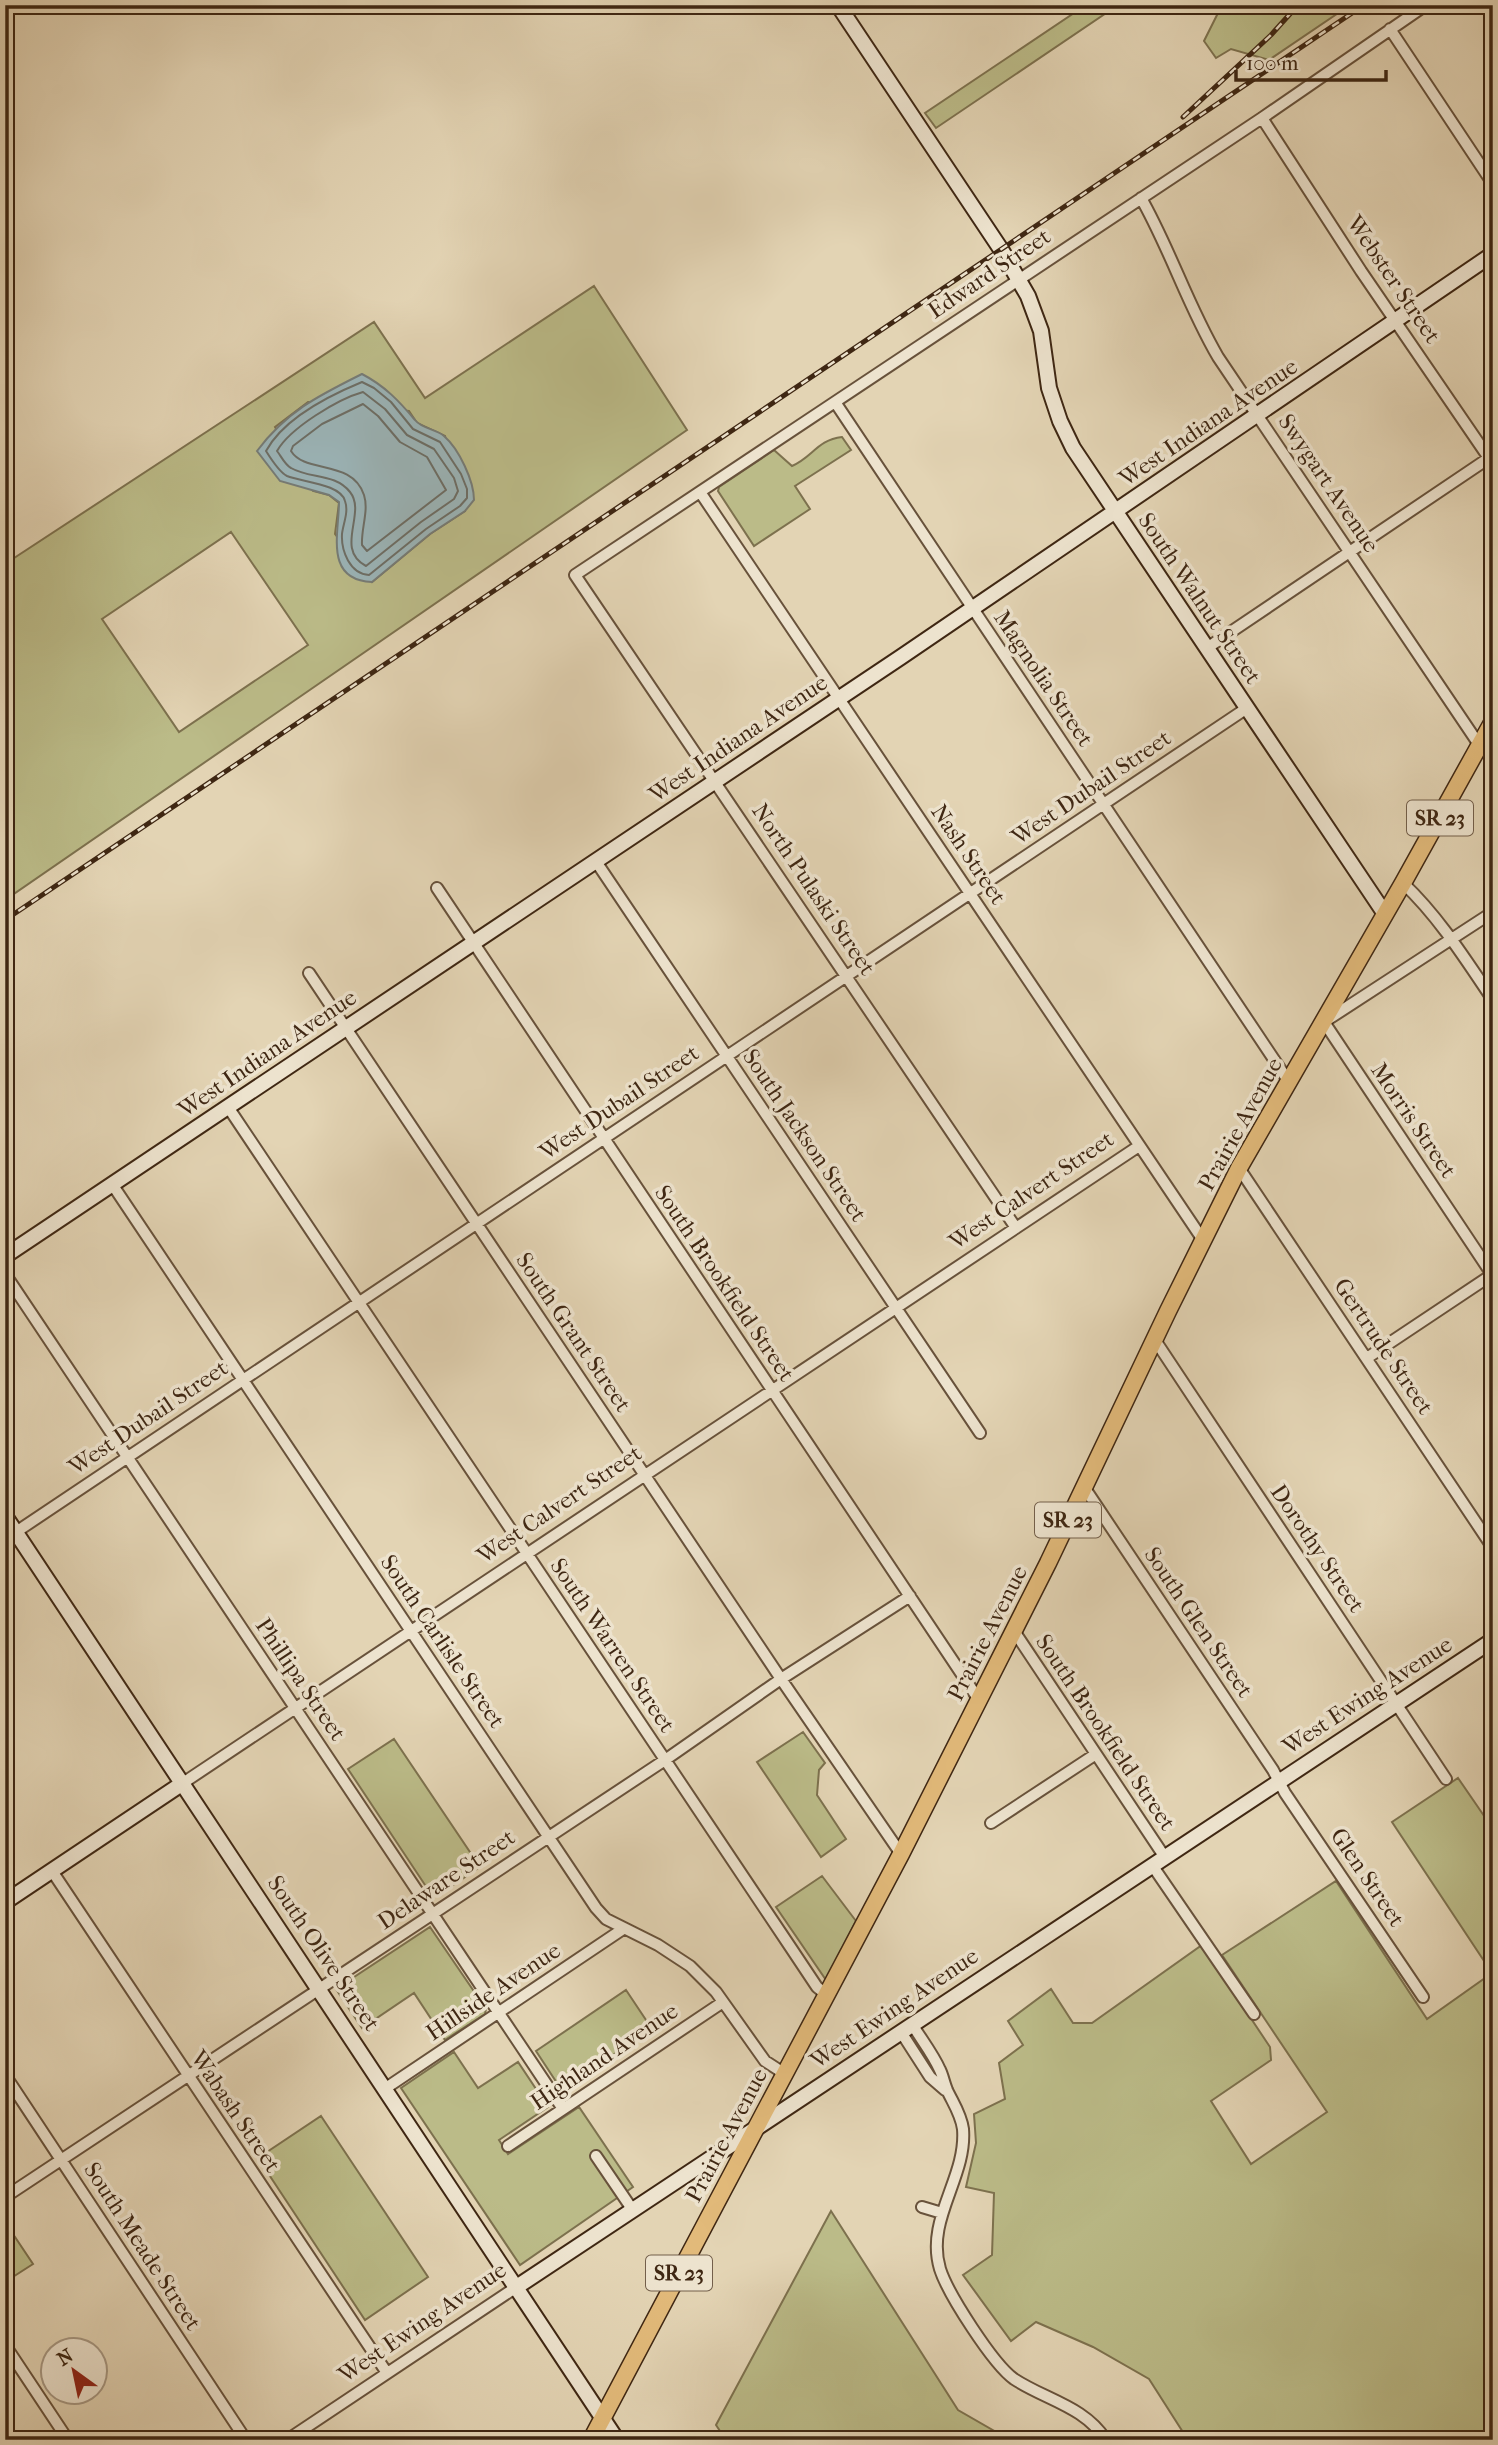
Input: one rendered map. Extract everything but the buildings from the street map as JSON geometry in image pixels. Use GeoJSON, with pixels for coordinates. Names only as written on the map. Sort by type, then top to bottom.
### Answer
{"type":"FeatureCollection","features":[{"type":"Feature","properties":{"kind":"main road","name":"Prairie Avenue"},"geometry":{"type":"LineString","coordinates":[[601,2417],[901,1854],[1014,1631],[1239,1168],[1492,727]]}},
{"type":"Feature","properties":{"kind":"main road","name":"SR 23"},"geometry":{"type":"LineString","coordinates":[[591,2440],[601,2417]]}},
{"type":"Feature","properties":{"kind":"street","name":"South Walnut Street"},"geometry":{"type":"LineString","coordinates":[[838,5],[1028,296],[1041,331],[1049,388],[1073,448],[1385,914]]}},
{"type":"Feature","properties":{"kind":"street","name":"Edward Street"},"geometry":{"type":"LineString","coordinates":[[575,576],[1262,118],[1426,5]]}},
{"type":"Feature","properties":{"kind":"street"},"geometry":{"type":"LineString","coordinates":[[1390,29],[1493,184]]}},
{"type":"Feature","properties":{"kind":"street","name":"Webster Street"},"geometry":{"type":"LineString","coordinates":[[1262,118],[1361,271],[1491,461]]}},
{"type":"Feature","properties":{"kind":"street","name":"Swygart Avenue"},"geometry":{"type":"LineString","coordinates":[[1141,198],[1167,247],[1207,338],[1480,746]]}},
{"type":"Feature","properties":{"kind":"street","name":"West Indiana Avenue"},"geometry":{"type":"LineString","coordinates":[[5,1256],[1116,512],[1493,254]]}},
{"type":"Feature","properties":{"kind":"street","name":"Magnolia Street"},"geometry":{"type":"LineString","coordinates":[[835,402],[1289,1082]]}},
{"type":"Feature","properties":{"kind":"street"},"geometry":{"type":"LineString","coordinates":[[1207,648],[1491,461]]}},
{"type":"Feature","properties":{"kind":"street","name":"Nash Street"},"geometry":{"type":"LineString","coordinates":[[701,492],[1203,1240]]}},
{"type":"Feature","properties":{"kind":"street","name":"North Pulaski Street"},"geometry":{"type":"LineString","coordinates":[[575,576],[1016,1228]]}},
{"type":"Feature","properties":{"kind":"street","name":"West Dubail Street"},"geometry":{"type":"LineString","coordinates":[[16,1532],[1247,708]]}},
{"type":"Feature","properties":{"kind":"street","name":"South Jackson Street"},"geometry":{"type":"LineString","coordinates":[[595,860],[980,1433]]}},
{"type":"Feature","properties":{"kind":"street"},"geometry":{"type":"LineString","coordinates":[[1403,883],[1418,897],[1451,939],[1493,1000]]}},
{"type":"Feature","properties":{"kind":"street","name":"South Brookfield Street"},"geometry":{"type":"LineString","coordinates":[[437,888],[979,1700]]}},
{"type":"Feature","properties":{"kind":"street"},"geometry":{"type":"LineString","coordinates":[[1324,1022],[1493,912]]}},
{"type":"Feature","properties":{"kind":"street","name":"South Grant Street"},"geometry":{"type":"LineString","coordinates":[[309,973],[901,1854]]}},
{"type":"Feature","properties":{"kind":"street","name":"Morris Street"},"geometry":{"type":"LineString","coordinates":[[1324,1022],[1493,1275]]}},
{"type":"Feature","properties":{"kind":"street","name":"South Warren Street"},"geometry":{"type":"LineString","coordinates":[[228,1107],[817,1987],[827,1995]]}},
{"type":"Feature","properties":{"kind":"street","name":"West Calvert Street"},"geometry":{"type":"LineString","coordinates":[[5,1902],[1139,1146]]}},
{"type":"Feature","properties":{"kind":"street","name":"Gertrude Street"},"geometry":{"type":"LineString","coordinates":[[1239,1168],[1493,1548]]}},
{"type":"Feature","properties":{"kind":"street","name":"South Carlisle Street"},"geometry":{"type":"LineString","coordinates":[[112,1184],[596,1908],[606,1919],[679,1957],[704,1979],[723,2002],[765,2062],[785,2074]]}},
{"type":"Feature","properties":{"kind":"street","name":"Phillipa Street"},"geometry":{"type":"LineString","coordinates":[[5,1273],[563,2109]]}},
{"type":"Feature","properties":{"kind":"street"},"geometry":{"type":"LineString","coordinates":[[1367,1358],[1493,1275]]}},
{"type":"Feature","properties":{"kind":"street","name":"Dorothy Street"},"geometry":{"type":"LineString","coordinates":[[1155,1340],[1446,1779]]}},
{"type":"Feature","properties":{"kind":"street","name":"South Glen Street"},"geometry":{"type":"LineString","coordinates":[[1084,1487],[1279,1781]]}},
{"type":"Feature","properties":{"kind":"street","name":"South Olive Street"},"geometry":{"type":"LineString","coordinates":[[5,1516],[617,2440]]}},
{"type":"Feature","properties":{"kind":"street","name":"Delaware Street"},"geometry":{"type":"LineString","coordinates":[[5,2197],[909,1596]]}},
{"type":"Feature","properties":{"kind":"street","name":"South Brookfield Street"},"geometry":{"type":"LineString","coordinates":[[1014,1631],[1164,1856]]}},
{"type":"Feature","properties":{"kind":"street","name":"West Ewing Avenue"},"geometry":{"type":"LineString","coordinates":[[287,2440],[1493,1640]]}},
{"type":"Feature","properties":{"kind":"street"},"geometry":{"type":"LineString","coordinates":[[991,1823],[1096,1755]]}},
{"type":"Feature","properties":{"kind":"street","name":"Glen Street"},"geometry":{"type":"LineString","coordinates":[[1279,1781],[1423,1997]]}},
{"type":"Feature","properties":{"kind":"street","name":"South Brookfield Street"},"geometry":{"type":"LineString","coordinates":[[1152,1865],[1254,2014]]}},
{"type":"Feature","properties":{"kind":"street","name":"Wabash Street"},"geometry":{"type":"LineString","coordinates":[[52,1871],[387,2373]]}},
{"type":"Feature","properties":{"kind":"street","name":"Hillside Avenue"},"geometry":{"type":"LineString","coordinates":[[386,2088],[623,1928]]}},
{"type":"Feature","properties":{"kind":"street","name":"Highland Avenue"},"geometry":{"type":"LineString","coordinates":[[508,2146],[723,2002]]}},
{"type":"Feature","properties":{"kind":"street"},"geometry":{"type":"LineString","coordinates":[[906,2028],[939,2068],[962,2122],[962,2148],[936,2241],[944,2278],[1000,2367],[1015,2379],[1089,2419],[1106,2440]]}},
{"type":"Feature","properties":{"kind":"street","name":"South Meade Street"},"geometry":{"type":"LineString","coordinates":[[5,2075],[246,2440]]}},
{"type":"Feature","properties":{"kind":"street"},"geometry":{"type":"LineString","coordinates":[[596,2156],[632,2210]]}},
{"type":"Feature","properties":{"kind":"street"},"geometry":{"type":"LineString","coordinates":[[922,2207],[942,2213]]}},
{"type":"Feature","properties":{"kind":"street"},"geometry":{"type":"LineString","coordinates":[[5,2345],[68,2440]]}},
{"type":"Feature","properties":{"kind":"green space"},"geometry":{"type":"Polygon","coordinates":[[[1086,5],[1118,5],[936,128],[925,113],[1086,5]]]}},
{"type":"Feature","properties":{"kind":"green space"},"geometry":{"type":"Polygon","coordinates":[[[1222,5],[1350,5],[1269,60],[1231,49],[1216,58],[1204,41],[1222,5]]]}},
{"type":"Feature","properties":{"kind":"green space"},"geometry":{"type":"Polygon","coordinates":[[[594,286],[687,430],[5,900],[5,564],[374,322],[425,398],[594,286]],[[308,402],[275,427],[313,491],[329,495],[339,503],[335,534],[372,582],[430,534],[465,511],[445,436],[417,423],[409,411],[308,402]],[[231,532],[102,619],[179,732],[308,645],[231,532]]]}},
{"type":"Feature","properties":{"kind":"green space"},"geometry":{"type":"Polygon","coordinates":[[[842,437],[851,450],[795,486],[810,509],[754,546],[718,491],[719,487],[774,450],[792,466],[821,445],[842,437]]]}},
{"type":"Feature","properties":{"kind":"green space"},"geometry":{"type":"Polygon","coordinates":[[[803,1732],[825,1763],[819,1770],[817,1795],[846,1839],[821,1857],[757,1762],[803,1732]]]}},
{"type":"Feature","properties":{"kind":"green space"},"geometry":{"type":"Polygon","coordinates":[[[394,1739],[480,1867],[437,1896],[431,1894],[348,1769],[394,1739]]]}},
{"type":"Feature","properties":{"kind":"green space"},"geometry":{"type":"Polygon","coordinates":[[[1458,1778],[1491,1826],[1493,1825],[1493,2440],[1188,2440],[1149,2379],[1093,2347],[1036,2322],[1011,2341],[963,2275],[992,2255],[994,2193],[966,2187],[976,2143],[974,2114],[1005,2099],[999,2063],[1023,2045],[1008,2021],[1051,1989],[1073,2023],[1092,2023],[1202,1945],[1270,2047],[1271,2060],[1211,2101],[1251,2164],[1327,2112],[1222,1955],[1336,1881],[1427,2019],[1492,1973],[1392,1822],[1458,1778]]]}},
{"type":"Feature","properties":{"kind":"green space"},"geometry":{"type":"Polygon","coordinates":[[[822,1876],[856,1921],[826,1980],[776,1907],[822,1876]]]}},
{"type":"Feature","properties":{"kind":"green space"},"geometry":{"type":"Polygon","coordinates":[[[430,1927],[486,2009],[485,2014],[445,2040],[414,1993],[362,2028],[336,1989],[430,1927]]]}},
{"type":"Feature","properties":{"kind":"green space"},"geometry":{"type":"Polygon","coordinates":[[[626,1990],[652,2029],[565,2087],[559,2086],[536,2051],[626,1990]]]}},
{"type":"Feature","properties":{"kind":"green space"},"geometry":{"type":"Polygon","coordinates":[[[454,2052],[478,2088],[518,2062],[548,2107],[499,2140],[508,2154],[579,2107],[633,2187],[520,2265],[401,2088],[454,2052]]]}},
{"type":"Feature","properties":{"kind":"green space"},"geometry":{"type":"Polygon","coordinates":[[[321,2116],[428,2277],[365,2320],[258,2158],[321,2116]]]}},
{"type":"Feature","properties":{"kind":"green space"},"geometry":{"type":"Polygon","coordinates":[[[831,2211],[958,2410],[1010,2440],[726,2440],[716,2425],[831,2211]]]}},
{"type":"Feature","properties":{"kind":"green space"},"geometry":{"type":"Polygon","coordinates":[[[5,2222],[33,2264],[5,2282],[5,2222]]]}},
{"type":"Feature","properties":{"kind":"water"},"geometry":{"type":"Polygon","coordinates":[[[362,374],[391,394],[418,423],[441,434],[450,442],[468,475],[474,500],[465,511],[430,534],[372,582],[357,579],[347,573],[340,564],[337,540],[339,502],[329,495],[280,481],[257,451],[280,425],[304,406],[362,374]]]}},
{"type":"Feature","properties":{"kind":"railway"},"geometry":{"type":"LineString","coordinates":[[1183,117],[1271,35],[1298,5]]}},
{"type":"Feature","properties":{"kind":"railway"},"geometry":{"type":"LineString","coordinates":[[5,920],[1364,5]]}}]}
